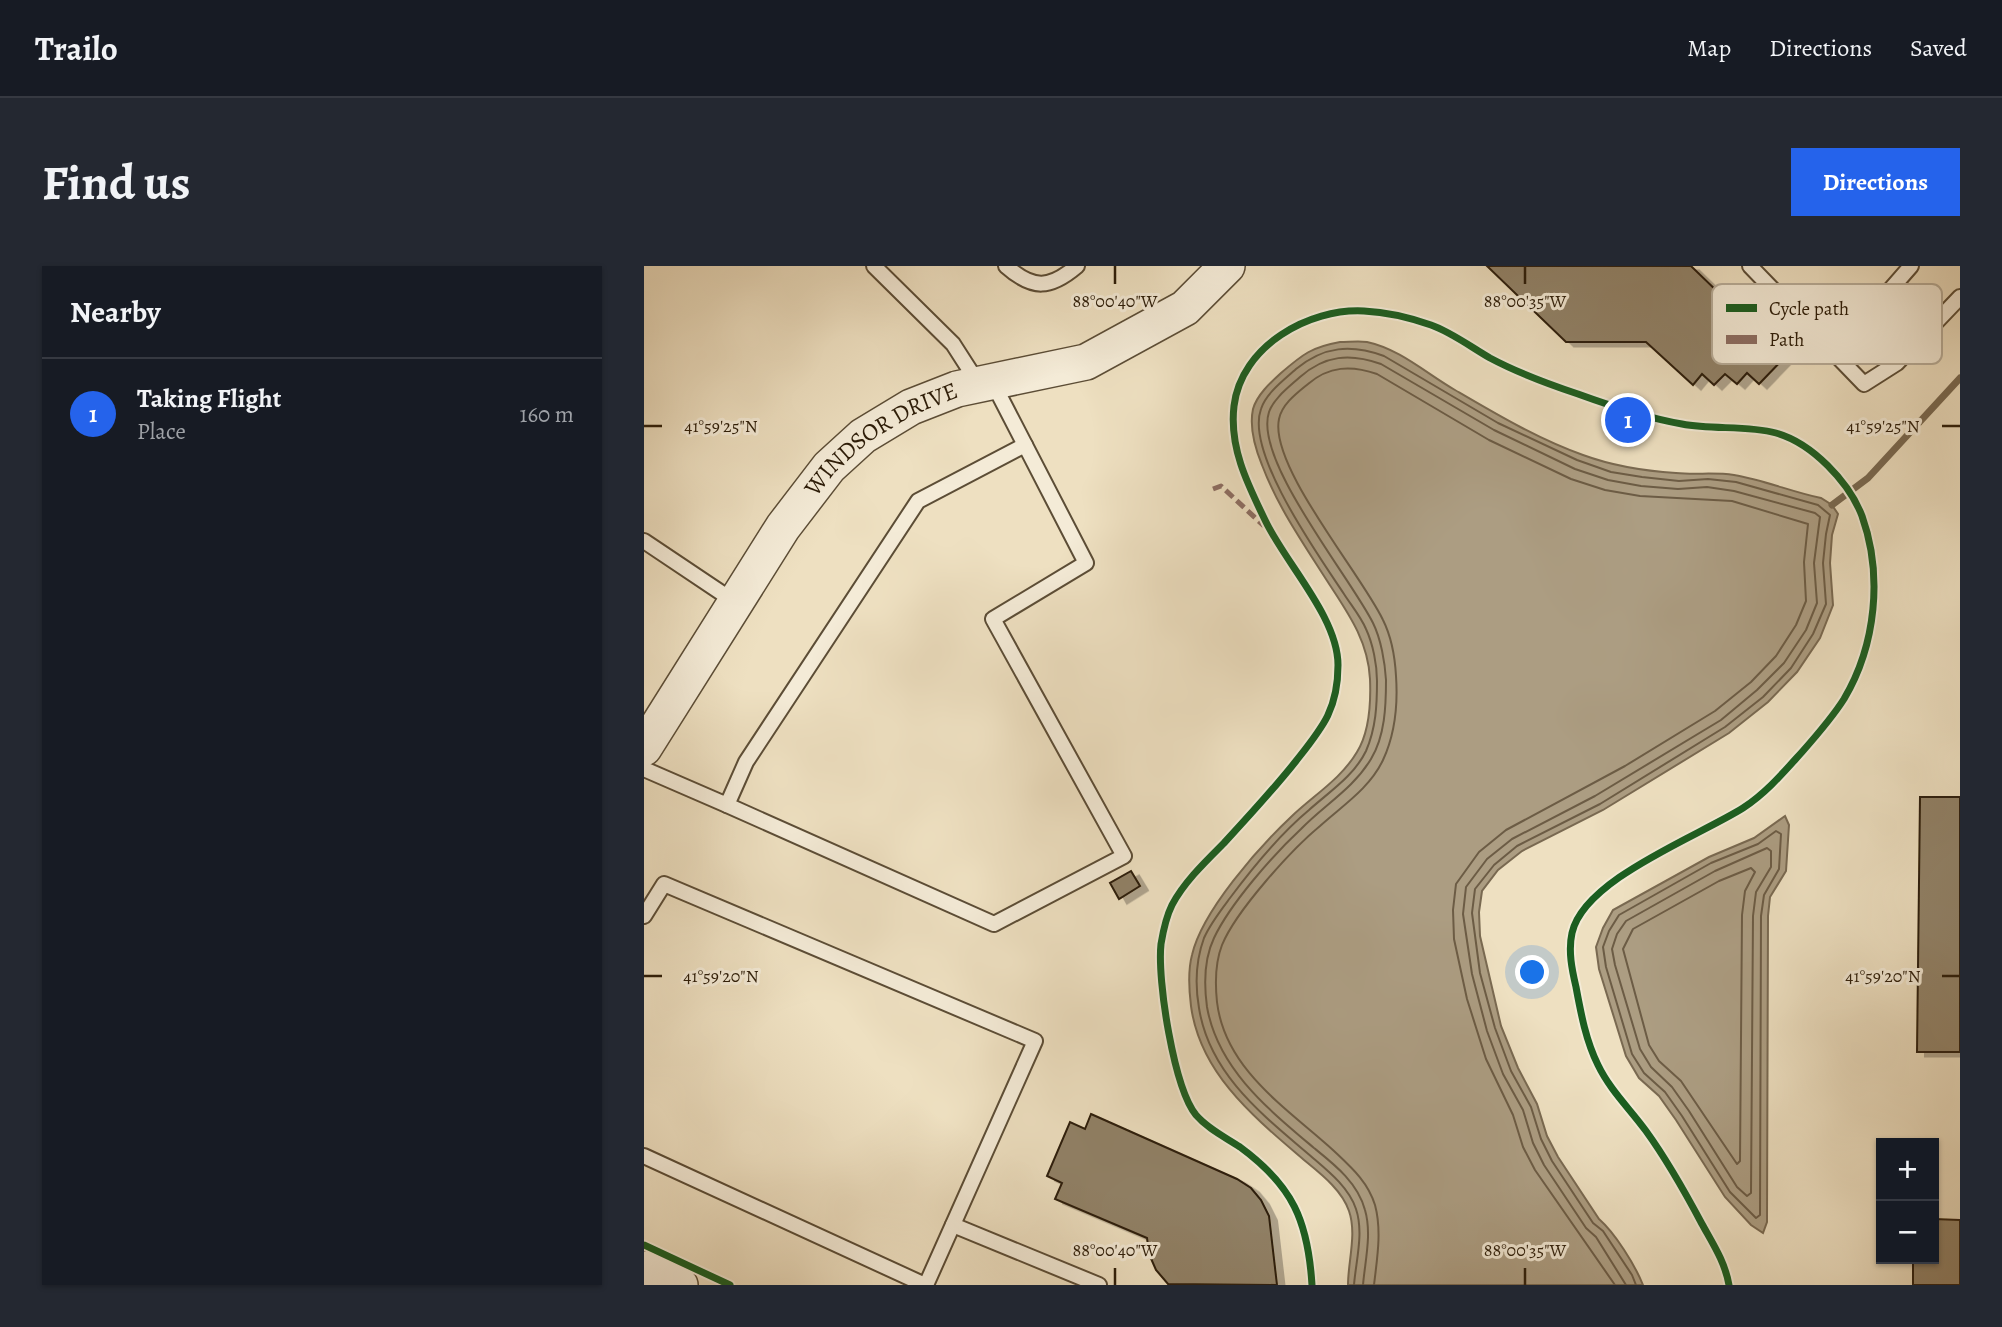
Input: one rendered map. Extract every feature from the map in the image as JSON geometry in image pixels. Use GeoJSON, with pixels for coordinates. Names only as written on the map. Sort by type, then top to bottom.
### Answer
{"type":"FeatureCollection","features":[{"type":"Feature","properties":{"kind":"street","name":"WINDSOR DRIVE"},"geometry":{"type":"LineString","coordinates":[[644,748],[783,527],[829,467],[863,436],[911,407],[957,389],[1086,362],[1185,308],[1227,266]]}},
{"type":"Feature","properties":{"kind":"street"},"geometry":{"type":"LineString","coordinates":[[644,1269],[680,1285]]}},
{"type":"Feature","properties":{"kind":"lane"},"geometry":{"type":"LineString","coordinates":[[644,769],[994,924],[1124,856],[993,619],[1086,563],[1025,445],[986,383],[953,344],[874,266]]}},
{"type":"Feature","properties":{"kind":"lane"},"geometry":{"type":"LineString","coordinates":[[1006,266],[1023,280],[1040,285],[1059,280],[1077,266]]}},
{"type":"Feature","properties":{"kind":"lane"},"geometry":{"type":"LineString","coordinates":[[1749,266],[1767,284]]}},
{"type":"Feature","properties":{"kind":"lane"},"geometry":{"type":"LineString","coordinates":[[1895,284],[1911,266]]}},
{"type":"Feature","properties":{"kind":"lane"},"geometry":{"type":"LineString","coordinates":[[1942,316],[1960,297]]}},
{"type":"Feature","properties":{"kind":"lane"},"geometry":{"type":"LineString","coordinates":[[1845,364],[1864,384],[1895,364]]}},
{"type":"Feature","properties":{"kind":"lane"},"geometry":{"type":"LineString","coordinates":[[727,805],[746,762],[918,501],[1025,445]]}},
{"type":"Feature","properties":{"kind":"lane"},"geometry":{"type":"LineString","coordinates":[[644,541],[735,602]]}},
{"type":"Feature","properties":{"kind":"lane"},"geometry":{"type":"LineString","coordinates":[[644,916],[664,884],[1035,1041],[925,1285],[644,1156]]}},
{"type":"Feature","properties":{"kind":"lane"},"geometry":{"type":"LineString","coordinates":[[953,1225],[1099,1285]]}},
{"type":"Feature","properties":{"kind":"water"},"geometry":{"type":"Polygon","coordinates":[[[1340,342],[1367,342],[1391,350],[1502,417],[1583,455],[1640,469],[1745,477],[1821,498],[1832,505],[1838,514],[1832,535],[1830,563],[1833,605],[1820,638],[1797,672],[1768,702],[1729,733],[1603,810],[1522,851],[1498,870],[1482,891],[1480,936],[1501,1026],[1518,1068],[1537,1104],[1547,1136],[1558,1157],[1599,1219],[1624,1250],[1643,1285],[1348,1285],[1352,1229],[1346,1203],[1330,1183],[1267,1128],[1232,1093],[1206,1053],[1196,1030],[1190,1000],[1190,967],[1198,938],[1207,919],[1233,881],[1264,845],[1351,762],[1367,726],[1370,679],[1360,637],[1275,494],[1253,438],[1253,409],[1264,390],[1308,352],[1340,342]]]}},
{"type":"Feature","properties":{"kind":"water"},"geometry":{"type":"Polygon","coordinates":[[[1785,816],[1789,825],[1786,871],[1770,897],[1768,916],[1767,1222],[1763,1233],[1751,1225],[1725,1197],[1676,1120],[1659,1096],[1639,1078],[1626,1056],[1599,969],[1596,947],[1613,910],[1709,857],[1754,838],[1785,816]]]}},
{"type":"Feature","properties":{"kind":"building"},"geometry":{"type":"Polygon","coordinates":[[[1487,266],[1691,266],[1712,286],[1712,364],[1778,364],[1759,384],[1747,373],[1737,384],[1725,374],[1714,385],[1702,374],[1693,385],[1646,342],[1566,342],[1487,266]]]}},
{"type":"Feature","properties":{"kind":"building"},"geometry":{"type":"Polygon","coordinates":[[[1920,797],[1960,797],[1960,1052],[1917,1052],[1920,797]]]}},
{"type":"Feature","properties":{"kind":"building"},"geometry":{"type":"Polygon","coordinates":[[[1131,871],[1140,886],[1119,899],[1110,883],[1131,871]]]}},
{"type":"Feature","properties":{"kind":"building"},"geometry":{"type":"Polygon","coordinates":[[[1091,1114],[1237,1179],[1251,1188],[1269,1216],[1277,1285],[1168,1284],[1156,1270],[1149,1254],[1147,1238],[1055,1199],[1062,1183],[1047,1176],[1070,1122],[1085,1129],[1091,1114]]]}},
{"type":"Feature","properties":{"kind":"building"},"geometry":{"type":"Polygon","coordinates":[[[1939,1219],[1960,1220],[1960,1285],[1913,1285],[1913,1264],[1939,1264],[1939,1219]]]}},
{"type":"Feature","properties":{"kind":"waterway"},"geometry":{"type":"LineString","coordinates":[[1832,505],[1868,478],[1960,378]]}},
{"type":"Feature","properties":{"kind":"marked path"},"geometry":{"type":"LineString","coordinates":[[1213,489],[1221,486],[1264,526]]}},
{"type":"Feature","properties":{"kind":"cycle path"},"geometry":{"type":"LineString","coordinates":[[1312,1285],[1307,1242],[1285,1191],[1258,1162],[1201,1120],[1188,1101],[1174,1059],[1160,961],[1168,914],[1177,896],[1270,793],[1314,738],[1332,706],[1337,681],[1336,647],[1330,629],[1321,610],[1275,539],[1241,466],[1233,422],[1239,385],[1250,365],[1281,335],[1321,316],[1364,311],[1431,325],[1522,373],[1629,411],[1682,424],[1753,429],[1789,438],[1816,455],[1839,477],[1862,516],[1873,562],[1873,609],[1863,656],[1844,699],[1802,752],[1759,796],[1743,808],[1619,877],[1581,913],[1572,933],[1572,967],[1584,1027],[1594,1056],[1608,1083],[1646,1131],[1676,1176],[1718,1253],[1729,1285]]}},
{"type":"Feature","properties":{"kind":"cycle path"},"geometry":{"type":"LineString","coordinates":[[644,1245],[730,1285]]}},
{"type":"Feature","properties":{"kind":"place","name":"Taking Flight"},"geometry":{"type":"Point","coordinates":[1628,420]}}]}
